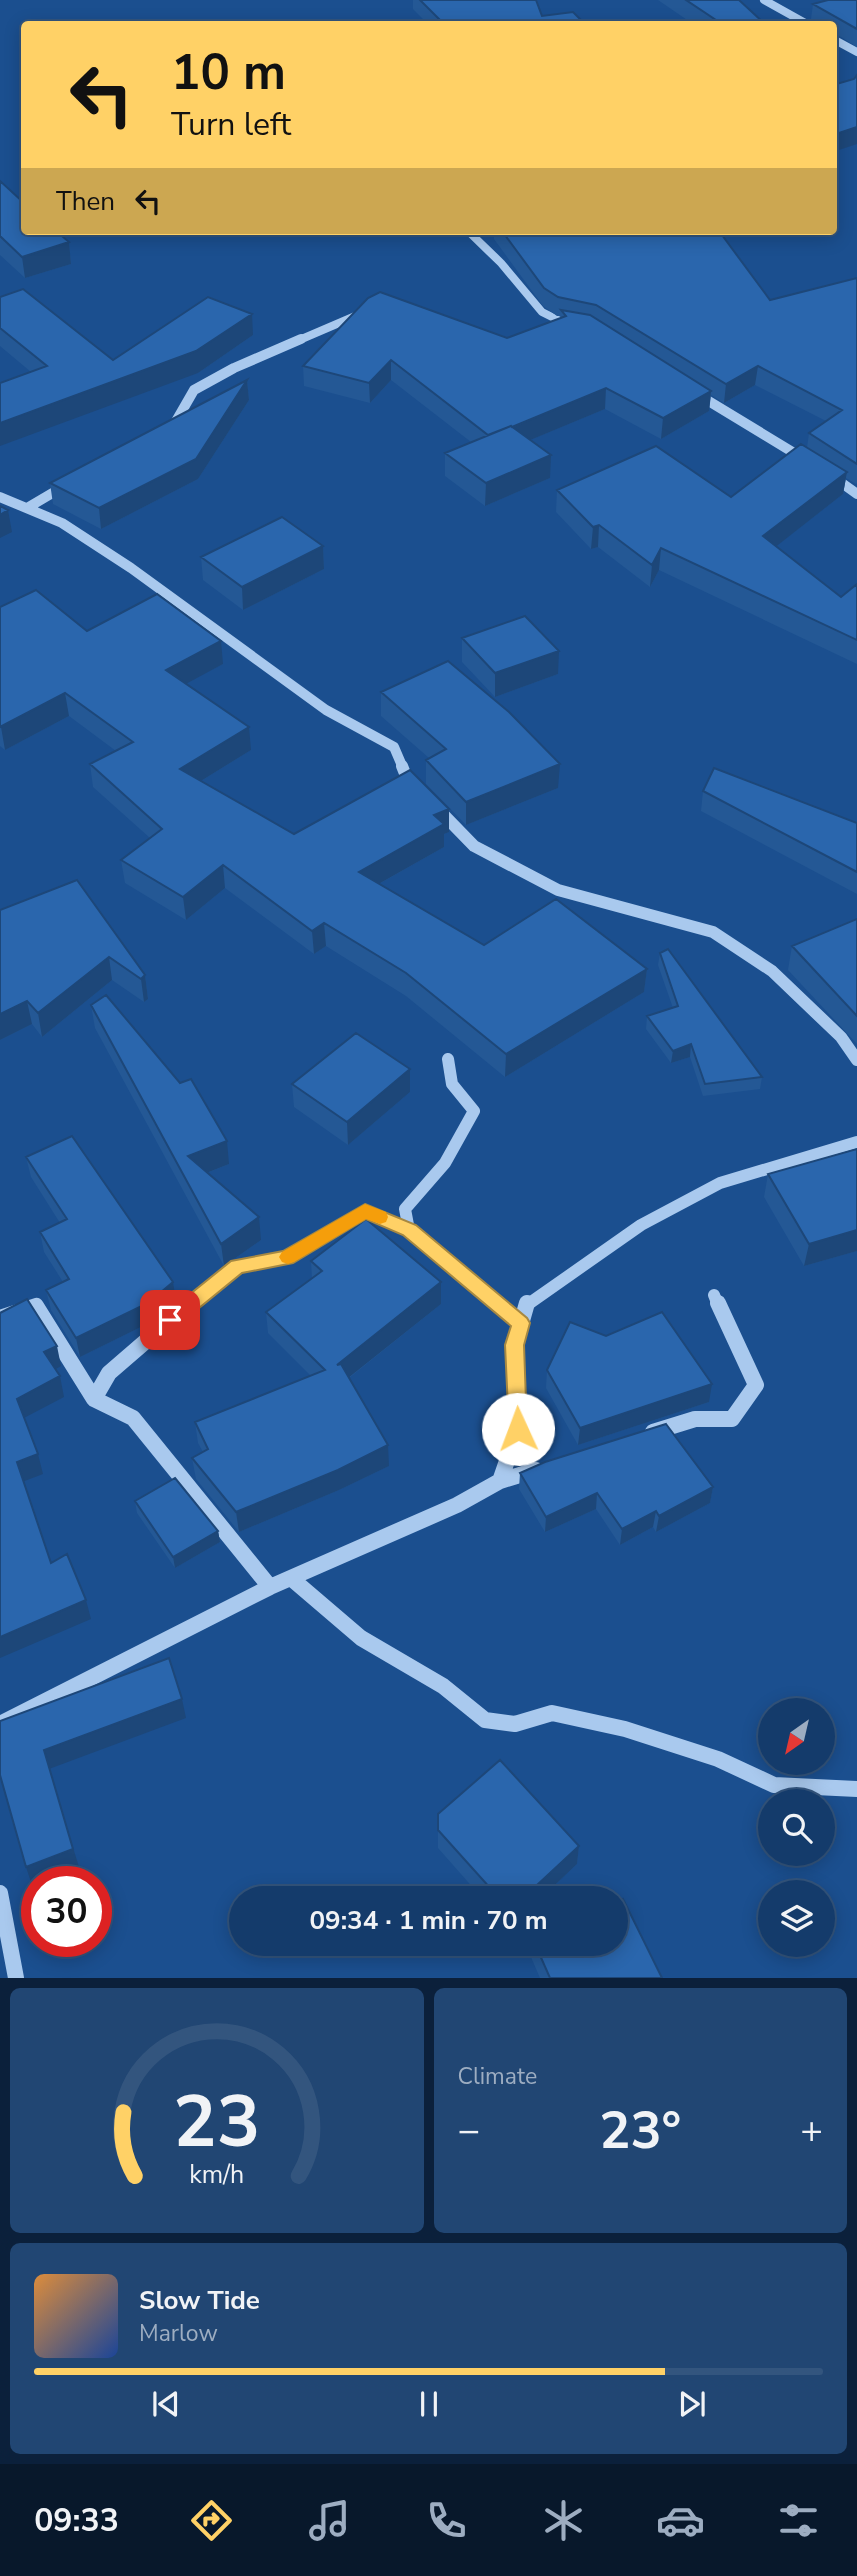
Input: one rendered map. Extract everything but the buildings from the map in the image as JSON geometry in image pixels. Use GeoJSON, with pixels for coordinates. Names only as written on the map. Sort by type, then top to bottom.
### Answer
{"type":"FeatureCollection","features":[{"type":"Feature","properties":{"kind":"street"},"geometry":{"type":"LineString","coordinates":[[764,0],[802,21]]}},
{"type":"Feature","properties":{"kind":"street"},"geometry":{"type":"LineString","coordinates":[[837,41],[857,52]]}},
{"type":"Feature","properties":{"kind":"street"},"geometry":{"type":"LineString","coordinates":[[472,235],[512,275],[535,309],[555,322],[579,327]]}},
{"type":"Feature","properties":{"kind":"street"},"geometry":{"type":"LineString","coordinates":[[165,429],[175,423],[194,390],[234,368],[375,308]]}},
{"type":"Feature","properties":{"kind":"street"},"geometry":{"type":"LineString","coordinates":[[687,387],[814,465]]}},
{"type":"Feature","properties":{"kind":"street"},"geometry":{"type":"LineString","coordinates":[[826,473],[857,494]]}},
{"type":"Feature","properties":{"kind":"street"},"geometry":{"type":"LineString","coordinates":[[27,508],[75,480]]}},
{"type":"Feature","properties":{"kind":"street"},"geometry":{"type":"LineString","coordinates":[[0,497],[62,523],[131,568],[220,636],[326,710],[394,747],[406,776],[474,846],[558,890],[713,932],[772,971],[841,1037],[857,1060]]}},
{"type":"Feature","properties":{"kind":"street"},"geometry":{"type":"LineString","coordinates":[[409,1230],[405,1209],[465,1134],[474,1111],[452,1084],[448,1059]]}},
{"type":"Feature","properties":{"kind":"street"},"geometry":{"type":"LineString","coordinates":[[500,1481],[518,1429],[515,1345],[527,1303],[641,1225],[720,1183],[857,1142]]}},
{"type":"Feature","properties":{"kind":"street"},"geometry":{"type":"LineString","coordinates":[[94,1399],[108,1373],[191,1302],[237,1267],[286,1258],[365,1211],[409,1230],[521,1323]]}},
{"type":"Feature","properties":{"kind":"street"},"geometry":{"type":"LineString","coordinates":[[643,1435],[695,1419],[732,1419],[756,1385],[714,1295]]}},
{"type":"Feature","properties":{"kind":"street"},"geometry":{"type":"LineString","coordinates":[[0,1318],[36,1306],[94,1399],[133,1418],[270,1587]]}},
{"type":"Feature","properties":{"kind":"street"},"geometry":{"type":"LineString","coordinates":[[0,1724],[270,1587],[457,1505],[500,1481],[552,1465]]}},
{"type":"Feature","properties":{"kind":"street"},"geometry":{"type":"LineString","coordinates":[[292,1579],[361,1638],[443,1686],[485,1720],[515,1724],[552,1713],[625,1729],[691,1750],[718,1759],[774,1785],[857,1789]]}},
{"type":"Feature","properties":{"kind":"street"},"geometry":{"type":"LineString","coordinates":[[0,1893],[16,1978]]}},
{"type":"Feature","properties":{"kind":"slow traffic"},"geometry":{"type":"LineString","coordinates":[[288,1257],[365,1211],[380,1217]]}},
{"type":"Feature","properties":{"kind":"route"},"geometry":{"type":"LineString","coordinates":[[170,1320],[237,1267],[286,1258],[365,1211],[409,1230],[521,1323],[515,1345],[518,1429]]}}]}
